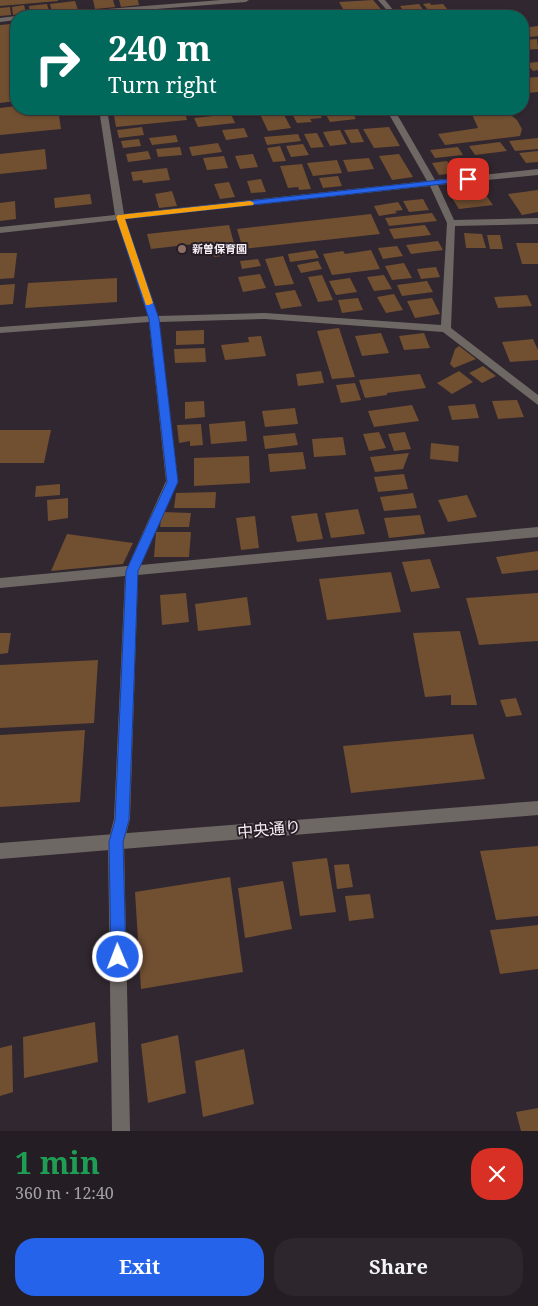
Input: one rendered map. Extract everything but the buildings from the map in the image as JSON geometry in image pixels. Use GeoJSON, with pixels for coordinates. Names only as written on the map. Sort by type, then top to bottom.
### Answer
{"type":"FeatureCollection","features":[{"type":"Feature","properties":{"kind":"street"},"geometry":{"type":"LineString","coordinates":[[114,10],[246,0]]}},
{"type":"Feature","properties":{"kind":"street"},"geometry":{"type":"LineString","coordinates":[[381,0],[390,10]]}},
{"type":"Feature","properties":{"kind":"street"},"geometry":{"type":"LineString","coordinates":[[104,115],[120,217],[154,319],[172,482],[132,571],[122,820],[116,842],[120,1131]]}},
{"type":"Feature","properties":{"kind":"street"},"geometry":{"type":"LineString","coordinates":[[393,115],[433,183],[452,223],[446,329]]}},
{"type":"Feature","properties":{"kind":"street"},"geometry":{"type":"LineString","coordinates":[[0,230],[538,172]]}},
{"type":"Feature","properties":{"kind":"street"},"geometry":{"type":"LineString","coordinates":[[452,223],[538,220]]}},
{"type":"Feature","properties":{"kind":"street"},"geometry":{"type":"LineString","coordinates":[[0,330],[154,319],[266,316],[446,329],[538,401]]}},
{"type":"Feature","properties":{"kind":"street"},"geometry":{"type":"LineString","coordinates":[[0,583],[538,532]]}},
{"type":"Feature","properties":{"kind":"street","name":"中央通り"},"geometry":{"type":"LineString","coordinates":[[0,851],[538,808]]}},
{"type":"Feature","properties":{"kind":"slow traffic"},"geometry":{"type":"LineString","coordinates":[[149,303],[120,217],[250,203]]}},
{"type":"Feature","properties":{"kind":"place","name":"新曽保育園"},"geometry":{"type":"Point","coordinates":[182,249]}},
{"type":"Feature","properties":{"kind":"route"},"geometry":{"type":"LineString","coordinates":[[118,957],[116,842],[122,820],[132,571],[172,482],[154,319],[120,217],[468,179]]}}]}
